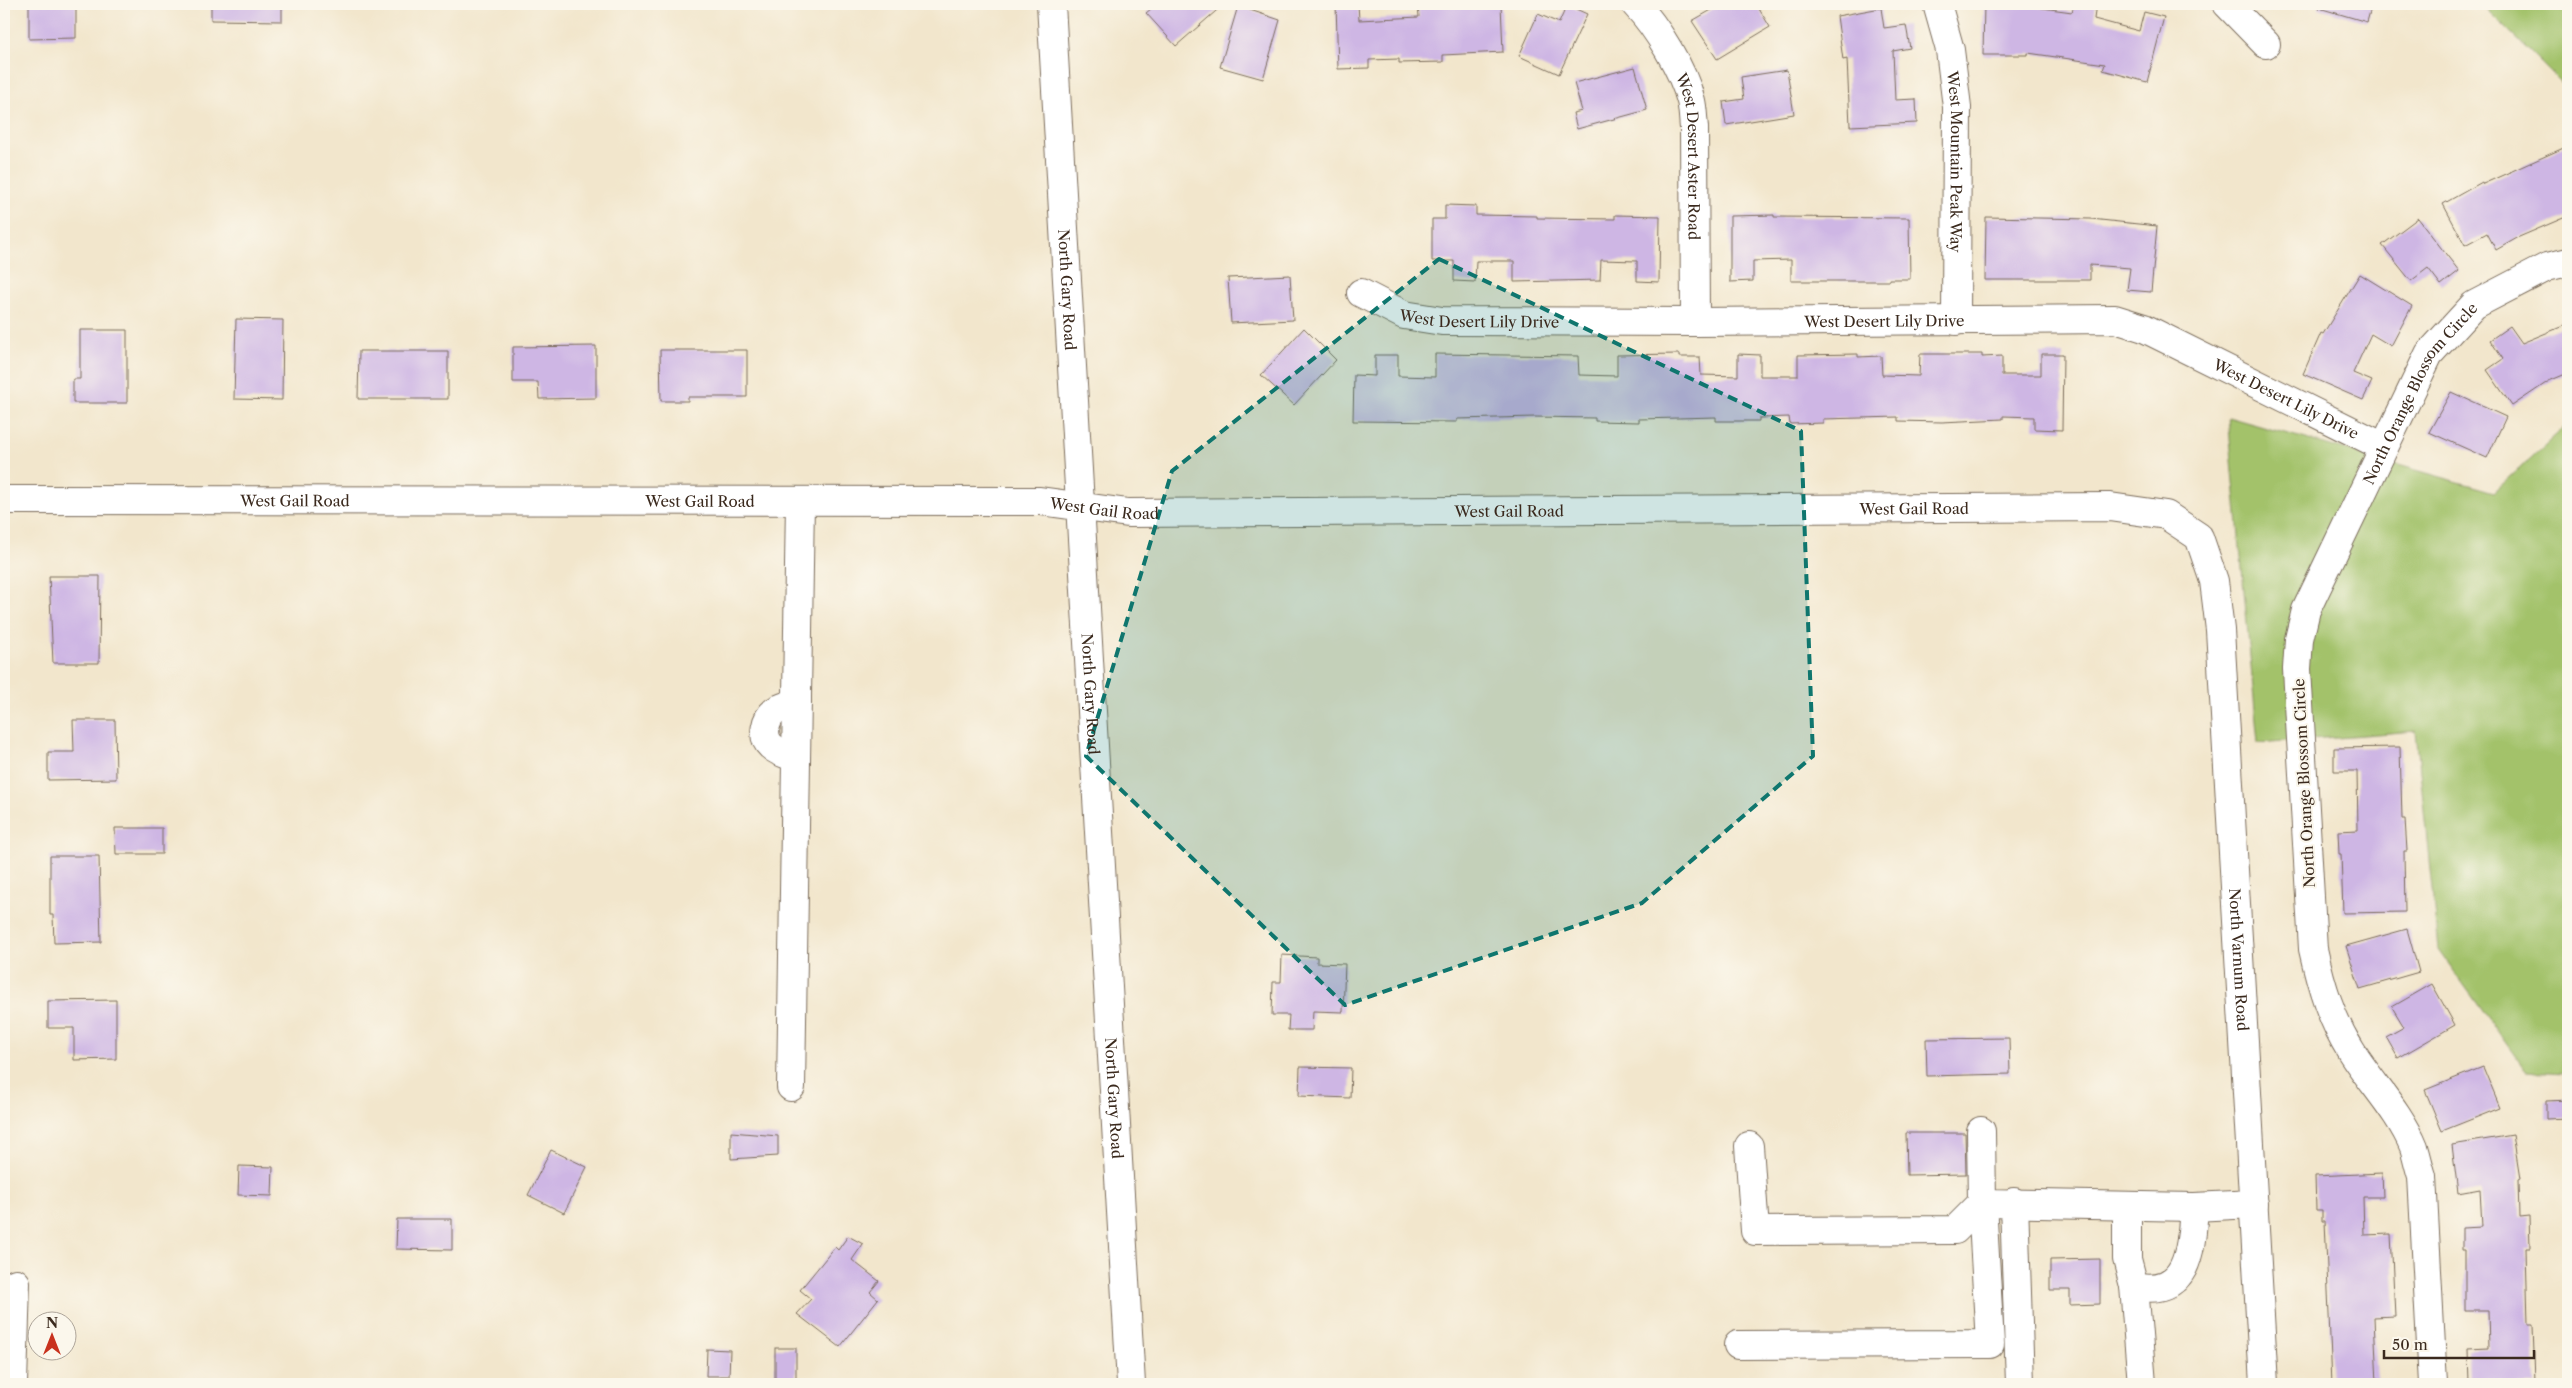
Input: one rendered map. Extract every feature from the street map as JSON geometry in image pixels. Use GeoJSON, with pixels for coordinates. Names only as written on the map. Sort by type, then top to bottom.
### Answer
{"type":"FeatureCollection","features":[{"type":"Feature","properties":{"kind":"street","name":"North Gary Road"},"geometry":{"type":"LineString","coordinates":[[1051,4],[1132,1384]]}},
{"type":"Feature","properties":{"kind":"street","name":"West Desert Aster Road"},"geometry":{"type":"LineString","coordinates":[[1635,4],[1645,14],[1667,50],[1691,101],[1694,128],[1695,322]]}},
{"type":"Feature","properties":{"kind":"street","name":"West Mountain Peak Way"},"geometry":{"type":"LineString","coordinates":[[1938,4],[1950,50],[1957,107],[1956,321]]}},
{"type":"Feature","properties":{"kind":"street"},"geometry":{"type":"LineString","coordinates":[[2227,4],[2266,44]]}},
{"type":"Feature","properties":{"kind":"street","name":"North Orange Blossom Circle"},"geometry":{"type":"LineString","coordinates":[[2433,1384],[2422,1176],[2413,1146],[2397,1117],[2352,1052],[2335,1022],[2322,988],[2313,949],[2300,717],[2299,639],[2306,610],[2429,354],[2474,305],[2547,267],[2568,262]]}},
{"type":"Feature","properties":{"kind":"street","name":"West Desert Lily Drive"},"geometry":{"type":"LineString","coordinates":[[1361,293],[1404,315],[1442,321],[1695,322],[2115,319],[2144,328],[2384,447]]}},
{"type":"Feature","properties":{"kind":"street","name":"West Gail Road"},"geometry":{"type":"LineString","coordinates":[[4,500],[1040,501],[1128,513],[2110,507],[2166,515],[2199,537]]}},
{"type":"Feature","properties":{"kind":"street"},"geometry":{"type":"LineString","coordinates":[[791,1087],[800,501]]}},
{"type":"Feature","properties":{"kind":"street","name":"North Varnum Road"},"geometry":{"type":"LineString","coordinates":[[2199,537],[2214,581],[2220,630],[2264,1384]]}},
{"type":"Feature","properties":{"kind":"street"},"geometry":{"type":"LineString","coordinates":[[1738,1345],[1990,1344],[1982,1203],[1981,1131]]}},
{"type":"Feature","properties":{"kind":"street"},"geometry":{"type":"LineString","coordinates":[[1749,1146],[1755,1231],[1955,1230],[1982,1203],[2014,1202],[2194,1207],[2254,1204]]}},
{"type":"Feature","properties":{"kind":"street"},"geometry":{"type":"LineString","coordinates":[[2014,1202],[2020,1384]]}},
{"type":"Feature","properties":{"kind":"street"},"geometry":{"type":"LineString","coordinates":[[2126,1206],[2127,1259],[2134,1286],[2142,1384]]}},
{"type":"Feature","properties":{"kind":"street"},"geometry":{"type":"LineString","coordinates":[[2134,1286],[2148,1288],[2168,1284],[2181,1272],[2190,1252],[2194,1207]]}},
{"type":"Feature","properties":{"kind":"street"},"geometry":{"type":"LineString","coordinates":[[13,1384],[16,1283]]}},
{"type":"Feature","properties":{"kind":"highlighted area"},"geometry":{"type":"Polygon","coordinates":[[[1439,259],[1801,431],[1813,756],[1642,903],[1345,1005],[1086,756],[1172,471],[1439,259]]]}},
{"type":"Feature","properties":{"kind":"green space"},"geometry":{"type":"Polygon","coordinates":[[[2482,4],[2568,4],[2568,90],[2482,4]]]}},
{"type":"Feature","properties":{"kind":"green space"},"geometry":{"type":"Polygon","coordinates":[[[2228,417],[2494,492],[2568,424],[2568,1073],[2526,1071],[2438,949],[2416,731],[2258,743],[2228,417]]]}},
{"type":"Feature","properties":{"kind":"building"},"geometry":{"type":"Polygon","coordinates":[[[29,4],[76,4],[76,38],[29,39],[29,4]]]}},
{"type":"Feature","properties":{"kind":"building"},"geometry":{"type":"Polygon","coordinates":[[[211,4],[282,4],[282,21],[211,20],[211,4]]]}},
{"type":"Feature","properties":{"kind":"building"},"geometry":{"type":"Polygon","coordinates":[[[1157,4],[1224,4],[1176,46],[1146,13],[1157,4]]]}},
{"type":"Feature","properties":{"kind":"building"},"geometry":{"type":"Polygon","coordinates":[[[1336,4],[1358,4],[1359,20],[1419,17],[1418,4],[1501,4],[1503,52],[1443,55],[1443,62],[1399,63],[1399,59],[1369,60],[1369,68],[1338,69],[1336,4]]]}},
{"type":"Feature","properties":{"kind":"building"},"geometry":{"type":"Polygon","coordinates":[[[1722,4],[1756,4],[1770,27],[1717,59],[1692,21],[1722,4]]]}},
{"type":"Feature","properties":{"kind":"building"},"geometry":{"type":"Polygon","coordinates":[[[1984,4],[2028,4],[2028,6],[2072,12],[2074,4],[2096,4],[2094,19],[2139,31],[2144,12],[2164,17],[2147,82],[2103,70],[2105,64],[2028,53],[2028,55],[1983,55],[1984,4]]]}},
{"type":"Feature","properties":{"kind":"building"},"geometry":{"type":"Polygon","coordinates":[[[2320,4],[2372,4],[2367,22],[2319,8],[2320,4]]]}},
{"type":"Feature","properties":{"kind":"building"},"geometry":{"type":"Polygon","coordinates":[[[1567,5],[1587,14],[1559,74],[1519,56],[1538,14],[1559,23],[1567,5]]]}},
{"type":"Feature","properties":{"kind":"building"},"geometry":{"type":"Polygon","coordinates":[[[1238,6],[1280,20],[1263,79],[1220,67],[1238,6]]]}},
{"type":"Feature","properties":{"kind":"building"},"geometry":{"type":"Polygon","coordinates":[[[1881,8],[1884,28],[1906,25],[1910,48],[1893,51],[1895,100],[1916,99],[1917,123],[1850,126],[1847,59],[1843,60],[1837,16],[1881,8]]]}},
{"type":"Feature","properties":{"kind":"building"},"geometry":{"type":"Polygon","coordinates":[[[1635,67],[1647,110],[1577,129],[1573,113],[1582,111],[1574,83],[1635,67]]]}},
{"type":"Feature","properties":{"kind":"building"},"geometry":{"type":"Polygon","coordinates":[[[1787,70],[1794,114],[1726,125],[1723,102],[1744,99],[1741,77],[1787,70]]]}},
{"type":"Feature","properties":{"kind":"building"},"geometry":{"type":"Polygon","coordinates":[[[2568,146],[2568,216],[2519,237],[2496,250],[2487,233],[2465,245],[2443,204],[2482,182],[2483,184],[2568,146]]]}},
{"type":"Feature","properties":{"kind":"building"},"geometry":{"type":"Polygon","coordinates":[[[1445,205],[1476,206],[1476,215],[1615,219],[1615,215],[1660,216],[1659,282],[1637,281],[1637,261],[1601,260],[1600,280],[1514,282],[1514,261],[1476,261],[1475,282],[1454,281],[1454,261],[1432,261],[1432,219],[1445,219],[1445,205]]]}},
{"type":"Feature","properties":{"kind":"building"},"geometry":{"type":"Polygon","coordinates":[[[1774,215],[1774,217],[1909,218],[1910,279],[1889,279],[1889,281],[1791,281],[1791,260],[1753,261],[1753,281],[1730,282],[1730,216],[1774,215]]]}},
{"type":"Feature","properties":{"kind":"building"},"geometry":{"type":"Polygon","coordinates":[[[1986,217],[2091,219],[2157,226],[2151,292],[2127,290],[2130,268],[2090,265],[2090,280],[1985,280],[1986,217]]]}},
{"type":"Feature","properties":{"kind":"building"},"geometry":{"type":"Polygon","coordinates":[[[2418,218],[2459,271],[2441,285],[2428,268],[2411,281],[2382,245],[2418,218]]]}},
{"type":"Feature","properties":{"kind":"building"},"geometry":{"type":"Polygon","coordinates":[[[2360,274],[2412,306],[2391,346],[2371,334],[2353,373],[2372,381],[2363,400],[2303,374],[2321,333],[2323,334],[2360,274]]]}},
{"type":"Feature","properties":{"kind":"building"},"geometry":{"type":"Polygon","coordinates":[[[1290,275],[1293,320],[1231,323],[1228,278],[1290,275]]]}},
{"type":"Feature","properties":{"kind":"building"},"geometry":{"type":"Polygon","coordinates":[[[236,319],[283,320],[282,400],[234,399],[236,319]]]}},
{"type":"Feature","properties":{"kind":"building"},"geometry":{"type":"Polygon","coordinates":[[[2568,324],[2568,373],[2549,381],[2512,406],[2487,370],[2503,359],[2490,340],[2510,326],[2522,343],[2568,324]]]}},
{"type":"Feature","properties":{"kind":"building"},"geometry":{"type":"Polygon","coordinates":[[[1304,328],[1336,360],[1294,405],[1261,375],[1304,328]]]}},
{"type":"Feature","properties":{"kind":"building"},"geometry":{"type":"Polygon","coordinates":[[[80,330],[127,330],[127,403],[73,403],[73,379],[80,379],[80,330]]]}},
{"type":"Feature","properties":{"kind":"building"},"geometry":{"type":"Polygon","coordinates":[[[596,346],[596,398],[539,399],[538,382],[513,382],[513,347],[596,346]]]}},
{"type":"Feature","properties":{"kind":"building"},"geometry":{"type":"Polygon","coordinates":[[[660,350],[747,350],[747,397],[688,397],[688,401],[661,401],[660,350]]]}},
{"type":"Feature","properties":{"kind":"building"},"geometry":{"type":"Polygon","coordinates":[[[359,351],[448,351],[448,399],[358,399],[359,351]]]}},
{"type":"Feature","properties":{"kind":"building"},"geometry":{"type":"Polygon","coordinates":[[[1435,354],[1578,356],[1579,375],[1617,376],[1617,355],[1679,354],[1679,357],[1700,357],[1701,375],[1738,376],[1738,354],[1760,355],[1760,376],[1798,376],[1798,355],[1858,354],[1858,357],[1881,356],[1882,375],[1919,376],[1920,354],[1982,354],[1982,357],[2002,356],[2002,375],[2041,375],[2041,354],[2063,354],[2062,430],[2034,429],[2034,417],[2003,416],[2003,419],[1942,422],[1898,421],[1898,417],[1823,419],[1823,423],[1790,424],[1789,417],[1759,418],[1759,421],[1716,421],[1716,417],[1639,419],[1639,422],[1595,421],[1595,418],[1535,417],[1457,419],[1457,422],[1353,421],[1354,375],[1375,376],[1375,355],[1398,355],[1398,376],[1435,377],[1435,354]]]}},
{"type":"Feature","properties":{"kind":"building"},"geometry":{"type":"Polygon","coordinates":[[[2451,392],[2506,417],[2487,458],[2429,432],[2451,392]]]}},
{"type":"Feature","properties":{"kind":"building"},"geometry":{"type":"Polygon","coordinates":[[[49,576],[100,576],[99,663],[53,663],[49,576]]]}},
{"type":"Feature","properties":{"kind":"building"},"geometry":{"type":"Polygon","coordinates":[[[73,720],[115,720],[116,779],[48,780],[48,752],[74,752],[73,720]]]}},
{"type":"Feature","properties":{"kind":"building"},"geometry":{"type":"Polygon","coordinates":[[[2400,747],[2402,819],[2405,819],[2407,851],[2404,851],[2405,912],[2343,913],[2341,854],[2339,854],[2338,831],[2358,830],[2357,771],[2334,771],[2334,748],[2400,747]]]}},
{"type":"Feature","properties":{"kind":"building"},"geometry":{"type":"Polygon","coordinates":[[[115,828],[162,828],[162,854],[116,854],[115,828]]]}},
{"type":"Feature","properties":{"kind":"building"},"geometry":{"type":"Polygon","coordinates":[[[50,856],[99,856],[101,942],[54,943],[53,915],[50,915],[50,856]]]}},
{"type":"Feature","properties":{"kind":"building"},"geometry":{"type":"Polygon","coordinates":[[[2407,929],[2419,972],[2360,989],[2346,946],[2407,929]]]}},
{"type":"Feature","properties":{"kind":"building"},"geometry":{"type":"Polygon","coordinates":[[[1282,955],[1317,957],[1317,963],[1345,964],[1343,1012],[1313,1011],[1312,1030],[1288,1030],[1289,1015],[1272,1015],[1273,982],[1281,982],[1282,955]]]}},
{"type":"Feature","properties":{"kind":"building"},"geometry":{"type":"Polygon","coordinates":[[[2432,984],[2455,1025],[2398,1058],[2386,1037],[2404,1027],[2392,1007],[2432,984]]]}},
{"type":"Feature","properties":{"kind":"building"},"geometry":{"type":"Polygon","coordinates":[[[116,1000],[116,1059],[74,1060],[74,1028],[48,1028],[48,1001],[116,1000]]]}},
{"type":"Feature","properties":{"kind":"building"},"geometry":{"type":"Polygon","coordinates":[[[2009,1038],[2010,1074],[1927,1076],[1926,1039],[2009,1038]]]}},
{"type":"Feature","properties":{"kind":"building"},"geometry":{"type":"Polygon","coordinates":[[[1300,1067],[1351,1068],[1350,1098],[1299,1096],[1300,1067]]]}},
{"type":"Feature","properties":{"kind":"building"},"geometry":{"type":"Polygon","coordinates":[[[2483,1067],[2500,1108],[2442,1131],[2425,1090],[2483,1067]]]}},
{"type":"Feature","properties":{"kind":"building"},"geometry":{"type":"Polygon","coordinates":[[[2568,1100],[2568,1118],[2546,1119],[2546,1101],[2568,1100]]]}},
{"type":"Feature","properties":{"kind":"building"},"geometry":{"type":"Polygon","coordinates":[[[731,1132],[778,1136],[778,1156],[731,1159],[731,1132]]]}},
{"type":"Feature","properties":{"kind":"building"},"geometry":{"type":"Polygon","coordinates":[[[1906,1133],[1965,1133],[1966,1174],[1907,1175],[1906,1133]]]}},
{"type":"Feature","properties":{"kind":"building"},"geometry":{"type":"Polygon","coordinates":[[[2513,1135],[2520,1179],[2518,1180],[2519,1217],[2529,1216],[2530,1248],[2526,1248],[2528,1324],[2533,1324],[2535,1384],[2469,1384],[2468,1349],[2489,1348],[2488,1311],[2465,1311],[2465,1250],[2462,1250],[2462,1228],[2482,1227],[2480,1189],[2458,1193],[2452,1145],[2513,1135]]]}},
{"type":"Feature","properties":{"kind":"building"},"geometry":{"type":"Polygon","coordinates":[[[551,1150],[587,1167],[564,1213],[528,1195],[551,1150]]]}},
{"type":"Feature","properties":{"kind":"building"},"geometry":{"type":"Polygon","coordinates":[[[239,1166],[273,1167],[272,1196],[238,1195],[239,1166]]]}},
{"type":"Feature","properties":{"kind":"building"},"geometry":{"type":"Polygon","coordinates":[[[2382,1173],[2383,1197],[2363,1197],[2364,1235],[2391,1234],[2395,1316],[2374,1317],[2377,1384],[2332,1384],[2325,1221],[2322,1221],[2322,1210],[2316,1210],[2315,1176],[2382,1173]]]}},
{"type":"Feature","properties":{"kind":"building"},"geometry":{"type":"Polygon","coordinates":[[[397,1219],[452,1219],[452,1250],[396,1249],[397,1219]]]}},
{"type":"Feature","properties":{"kind":"building"},"geometry":{"type":"Polygon","coordinates":[[[848,1236],[863,1244],[852,1260],[879,1281],[870,1292],[878,1299],[840,1347],[797,1314],[811,1299],[800,1290],[835,1247],[838,1250],[848,1236]]]}},
{"type":"Feature","properties":{"kind":"building"},"geometry":{"type":"Polygon","coordinates":[[[2100,1259],[2100,1304],[2070,1305],[2070,1290],[2050,1290],[2050,1260],[2100,1259]]]}},
{"type":"Feature","properties":{"kind":"building"},"geometry":{"type":"Polygon","coordinates":[[[775,1348],[796,1348],[796,1384],[775,1384],[775,1348]]]}},
{"type":"Feature","properties":{"kind":"building"},"geometry":{"type":"Polygon","coordinates":[[[707,1349],[730,1350],[729,1376],[706,1376],[707,1349]]]}}]}
